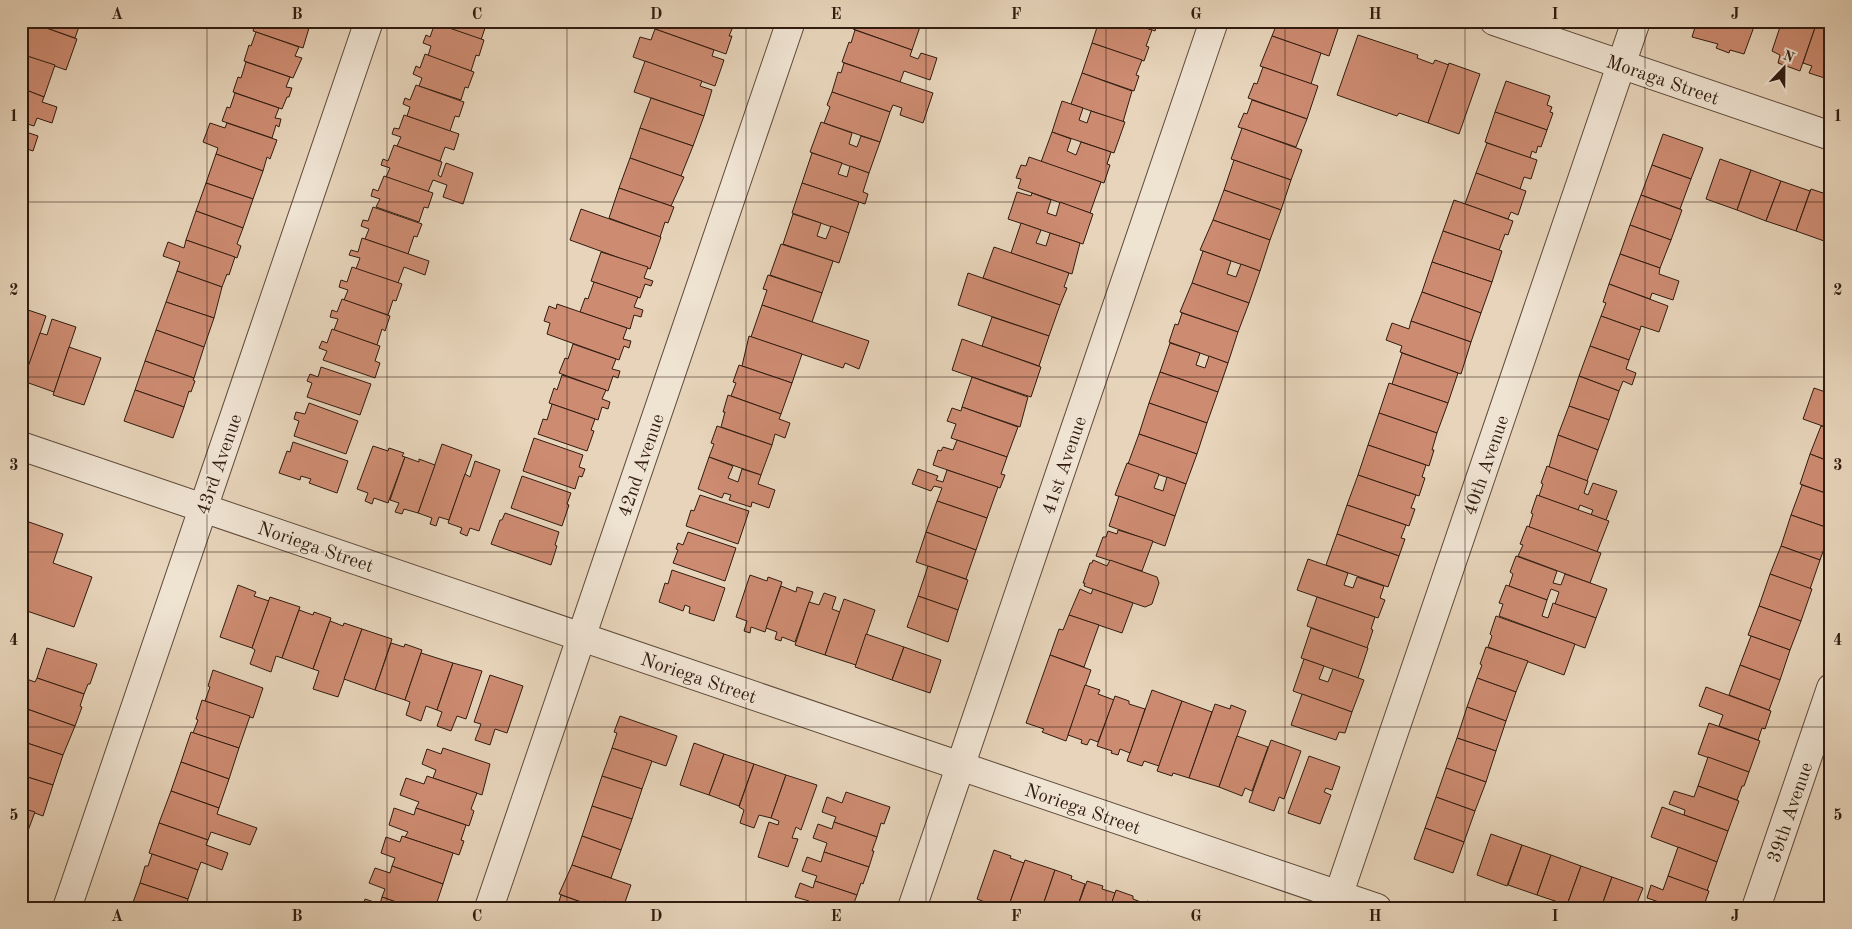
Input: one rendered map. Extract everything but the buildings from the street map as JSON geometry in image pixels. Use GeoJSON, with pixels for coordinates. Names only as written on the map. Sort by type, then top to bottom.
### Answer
{"type":"FeatureCollection","features":[{"type":"Feature","properties":{"kind":"street","name":"43rd Avenue"},"geometry":{"type":"LineString","coordinates":[[66,908],[369,21]]}},
{"type":"Feature","properties":{"kind":"street","name":"42nd Avenue"},"geometry":{"type":"LineString","coordinates":[[489,908],[791,21]]}},
{"type":"Feature","properties":{"kind":"street","name":"41st Avenue"},"geometry":{"type":"LineString","coordinates":[[912,908],[1214,21]]}},
{"type":"Feature","properties":{"kind":"street","name":"Moraga Street"},"geometry":{"type":"LineString","coordinates":[[1494,21],[1831,136]]}},
{"type":"Feature","properties":{"kind":"street","name":"40th Avenue"},"geometry":{"type":"LineString","coordinates":[[1336,901],[1636,21]]}},
{"type":"Feature","properties":{"kind":"street","name":"Noriega Street"},"geometry":{"type":"LineString","coordinates":[[21,446],[960,766],[1336,901],[1377,908]]}},
{"type":"Feature","properties":{"kind":"street","name":"39th Avenue"},"geometry":{"type":"LineString","coordinates":[[1756,908],[1831,688]]}}]}
